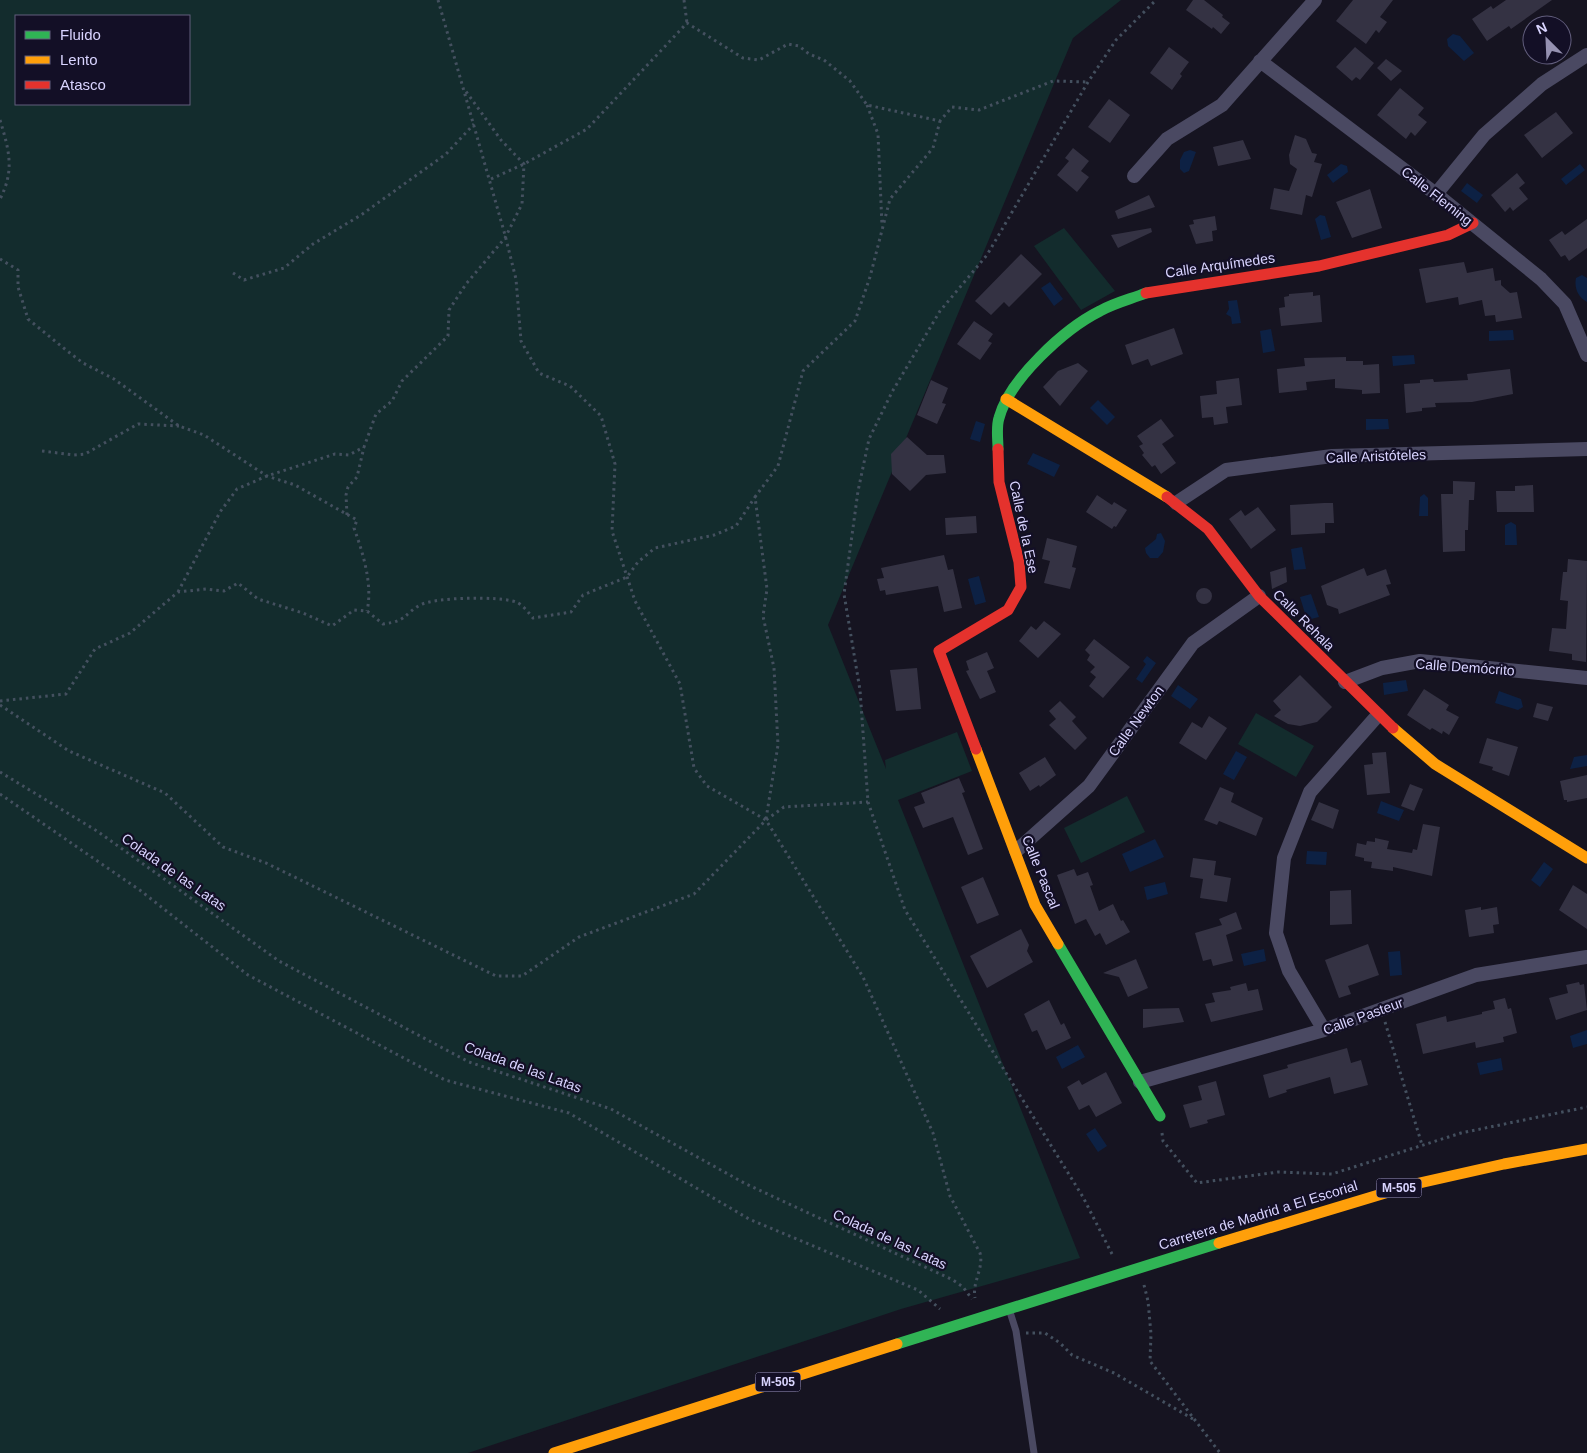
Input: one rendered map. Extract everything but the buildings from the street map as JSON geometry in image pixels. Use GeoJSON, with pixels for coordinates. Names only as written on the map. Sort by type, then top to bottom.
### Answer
{"type":"FeatureCollection","features":[{"type":"Feature","properties":{"kind":"main road","name":"Calle Arquímedes"},"geometry":{"type":"LineString","coordinates":[[1006,399],[1024,375],[1064,335],[1099,312],[1150,291],[1319,266],[1448,235],[1473,223]]}},
{"type":"Feature","properties":{"kind":"main road","name":"Calle Rehala"},"geometry":{"type":"LineString","coordinates":[[1006,399],[1176,503],[1208,529],[1259,596],[1378,715],[1435,764],[1587,858]]}},
{"type":"Feature","properties":{"kind":"main road","name":"Calle de la Ese"},"geometry":{"type":"LineString","coordinates":[[939,651],[1008,610],[1021,587],[1019,562],[999,482],[998,420],[1006,399]]}},
{"type":"Feature","properties":{"kind":"main road","name":"Calle Pascal"},"geometry":{"type":"LineString","coordinates":[[939,651],[1016,851],[1034,905],[1160,1116]]}},
{"type":"Feature","properties":{"kind":"main road","name":"Carretera de Madrid a El Escorial"},"geometry":{"type":"LineString","coordinates":[[1005,1310],[1132,1269],[1415,1184],[1587,1150]]}},
{"type":"Feature","properties":{"kind":"main road","name":"M-505"},"geometry":{"type":"LineString","coordinates":[[554,1453],[1005,1310]]}},
{"type":"Feature","properties":{"kind":"street"},"geometry":{"type":"LineString","coordinates":[[1134,176],[1168,139],[1222,105],[1315,0]]}},
{"type":"Feature","properties":{"kind":"street"},"geometry":{"type":"LineString","coordinates":[[1436,194],[1484,135],[1542,84],[1587,54]]}},
{"type":"Feature","properties":{"kind":"street","name":"Calle Fleming"},"geometry":{"type":"LineString","coordinates":[[1260,61],[1436,194],[1541,279],[1565,304],[1584,338],[1587,355]]}},
{"type":"Feature","properties":{"kind":"street","name":"Calle Aristóteles"},"geometry":{"type":"LineString","coordinates":[[1176,503],[1226,470],[1332,456],[1587,448]]}},
{"type":"Feature","properties":{"kind":"street","name":"Calle Newton"},"geometry":{"type":"LineString","coordinates":[[1016,851],[1089,786],[1193,643],[1259,596]]}},
{"type":"Feature","properties":{"kind":"street","name":"Calle Demócrito"},"geometry":{"type":"LineString","coordinates":[[1345,682],[1382,668],[1420,661],[1587,678]]}},
{"type":"Feature","properties":{"kind":"street"},"geometry":{"type":"LineString","coordinates":[[1324,1030],[1289,971],[1276,933],[1284,858],[1310,792],[1378,715]]}},
{"type":"Feature","properties":{"kind":"street","name":"Calle Pasteur"},"geometry":{"type":"LineString","coordinates":[[1140,1082],[1324,1030],[1476,975],[1587,956]]}},
{"type":"Feature","properties":{"kind":"lane"},"geometry":{"type":"LineString","coordinates":[[1005,1310],[1016,1331],[1034,1453]]}},
{"type":"Feature","properties":{"kind":"path"},"geometry":{"type":"LineString","coordinates":[[438,0],[490,179],[516,279],[521,341],[539,373],[570,386],[601,416],[615,464],[612,531],[634,601],[680,684],[694,768],[707,786],[766,820]]}},
{"type":"Feature","properties":{"kind":"path"},"geometry":{"type":"LineString","coordinates":[[684,0],[687,23]]}},
{"type":"Feature","properties":{"kind":"path"},"geometry":{"type":"LineString","coordinates":[[178,592],[206,589],[224,591],[238,584],[258,599],[303,613],[332,626],[354,610],[367,612],[383,624],[399,622],[420,605],[435,600],[481,599],[517,602],[533,618],[571,612],[583,595],[627,578],[638,562],[655,548],[714,535],[736,526],[778,466],[803,371],[855,321],[890,199],[933,148],[940,120],[952,107],[979,110],[1053,81],[1088,82],[1116,40],[1156,0]]}},
{"type":"Feature","properties":{"kind":"path"},"geometry":{"type":"LineString","coordinates":[[687,23],[743,58],[760,60],[788,44],[800,46],[809,54],[824,60],[850,81],[867,105],[878,134],[882,232]]}},
{"type":"Feature","properties":{"kind":"path"},"geometry":{"type":"LineString","coordinates":[[490,179],[524,164],[587,129],[687,23]]}},
{"type":"Feature","properties":{"kind":"path"},"geometry":{"type":"LineString","coordinates":[[347,515],[346,495],[348,487],[357,477],[364,447],[376,414],[392,401],[402,381],[448,336],[449,310],[466,284],[505,238],[522,204],[524,164],[501,140],[463,87]]}},
{"type":"Feature","properties":{"kind":"path"},"geometry":{"type":"LineString","coordinates":[[867,105],[940,120]]}},
{"type":"Feature","properties":{"kind":"path"},"geometry":{"type":"LineString","coordinates":[[0,120],[9,148],[9,182],[0,199]]}},
{"type":"Feature","properties":{"kind":"path"},"geometry":{"type":"LineString","coordinates":[[233,273],[244,280],[284,268],[313,244],[362,215],[446,154],[474,124]]}},
{"type":"Feature","properties":{"kind":"path"},"geometry":{"type":"LineString","coordinates":[[0,259],[18,270],[18,287],[28,319],[83,363],[114,378],[179,426],[204,435],[267,476],[295,485],[357,520],[354,528],[364,561],[370,599],[367,612]]}},
{"type":"Feature","properties":{"kind":"path"},"geometry":{"type":"LineString","coordinates":[[42,451],[74,455],[85,454],[138,424],[179,426]]}},
{"type":"Feature","properties":{"kind":"path"},"geometry":{"type":"LineString","coordinates":[[0,701],[66,694],[95,649],[130,634],[178,592],[220,512],[238,489],[267,476],[334,454],[350,455],[364,447]]}},
{"type":"Feature","properties":{"kind":"path"},"geometry":{"type":"LineString","coordinates":[[755,497],[767,589],[763,616],[774,668],[778,745],[766,820]]}},
{"type":"Feature","properties":{"kind":"path"},"geometry":{"type":"LineString","coordinates":[[0,705],[69,751],[165,792],[223,847],[266,862],[496,976],[522,976],[578,937],[694,894],[766,820],[784,807],[868,802]]}},
{"type":"Feature","properties":{"kind":"path","name":"Colada de las Latas"},"geometry":{"type":"LineString","coordinates":[[0,772],[97,831],[279,961],[469,1062],[611,1110],[746,1184],[953,1280],[963,1287],[977,1306],[974,1289],[982,1259],[950,1196],[933,1133],[863,977],[766,820]]}},
{"type":"Feature","properties":{"kind":"path"},"geometry":{"type":"LineString","coordinates":[[0,794],[140,891],[248,975],[445,1080],[569,1113],[749,1219],[918,1290],[941,1310],[948,1310]]}},
{"type":"Feature","properties":{"kind":"path"},"geometry":{"type":"LineString","coordinates":[[1381,1010],[1422,1146]]}},
{"type":"Feature","properties":{"kind":"path"},"geometry":{"type":"LineString","coordinates":[[1160,1116],[1163,1142],[1197,1184],[1278,1172],[1332,1174],[1461,1133],[1587,1107]]}},
{"type":"Feature","properties":{"kind":"path"},"geometry":{"type":"LineString","coordinates":[[1132,1269],[1143,1282],[1148,1300],[1151,1334],[1150,1361],[1220,1453]]}},
{"type":"Feature","properties":{"kind":"path"},"geometry":{"type":"LineString","coordinates":[[1016,1331],[1021,1334],[1045,1333],[1060,1343],[1072,1355],[1114,1373],[1196,1421]]}},
{"type":"Feature","properties":{"kind":"green space"},"geometry":{"type":"Polygon","coordinates":[[[0,0],[1121,0],[1073,38],[828,625],[886,769],[885,760],[957,732],[972,771],[898,800],[1080,1258],[901,1309],[468,1453],[0,1453],[0,0]]]}},
{"type":"Feature","properties":{"kind":"green space"},"geometry":{"type":"Polygon","coordinates":[[[1064,228],[1115,291],[1081,310],[1034,246],[1064,228]]]}},
{"type":"Feature","properties":{"kind":"green space"},"geometry":{"type":"Polygon","coordinates":[[[1256,713],[1314,746],[1296,777],[1238,744],[1256,713]]]}},
{"type":"Feature","properties":{"kind":"green space"},"geometry":{"type":"Polygon","coordinates":[[[1127,796],[1145,832],[1081,863],[1064,828],[1127,796]]]}},
{"type":"Feature","properties":{"kind":"water"},"geometry":{"type":"Polygon","coordinates":[[[1453,34],[1460,36],[1474,53],[1464,61],[1448,46],[1447,39],[1453,34]]]}},
{"type":"Feature","properties":{"kind":"water"},"geometry":{"type":"Polygon","coordinates":[[[1190,150],[1196,152],[1189,171],[1184,173],[1180,169],[1180,160],[1184,152],[1190,150]]]}},
{"type":"Feature","properties":{"kind":"water"},"geometry":{"type":"Polygon","coordinates":[[[1341,164],[1347,166],[1348,172],[1333,183],[1327,175],[1341,164]]]}},
{"type":"Feature","properties":{"kind":"water"},"geometry":{"type":"Polygon","coordinates":[[[1580,164],[1585,170],[1566,185],[1561,179],[1580,164]]]}},
{"type":"Feature","properties":{"kind":"water"},"geometry":{"type":"Polygon","coordinates":[[[1467,183],[1483,195],[1477,203],[1461,191],[1467,183]]]}},
{"type":"Feature","properties":{"kind":"water"},"geometry":{"type":"Polygon","coordinates":[[[1320,215],[1325,216],[1331,237],[1321,240],[1315,219],[1320,215]]]}},
{"type":"Feature","properties":{"kind":"water"},"geometry":{"type":"Polygon","coordinates":[[[1582,275],[1587,278],[1587,302],[1581,298],[1576,289],[1576,278],[1582,275]]]}},
{"type":"Feature","properties":{"kind":"water"},"geometry":{"type":"Polygon","coordinates":[[[1050,282],[1063,299],[1054,306],[1041,288],[1050,282]]]}},
{"type":"Feature","properties":{"kind":"water"},"geometry":{"type":"Polygon","coordinates":[[[1237,300],[1241,323],[1232,324],[1231,317],[1226,314],[1229,309],[1228,301],[1237,300]]]}},
{"type":"Feature","properties":{"kind":"water"},"geometry":{"type":"Polygon","coordinates":[[[1271,329],[1275,351],[1263,353],[1260,331],[1271,329]]]}},
{"type":"Feature","properties":{"kind":"water"},"geometry":{"type":"Polygon","coordinates":[[[1513,330],[1514,340],[1489,341],[1489,331],[1513,330]]]}},
{"type":"Feature","properties":{"kind":"water"},"geometry":{"type":"Polygon","coordinates":[[[1414,355],[1415,364],[1393,366],[1392,356],[1414,355]]]}},
{"type":"Feature","properties":{"kind":"water"},"geometry":{"type":"Polygon","coordinates":[[[1098,400],[1115,417],[1107,425],[1090,408],[1098,400]]]}},
{"type":"Feature","properties":{"kind":"water"},"geometry":{"type":"Polygon","coordinates":[[[1366,419],[1388,419],[1389,429],[1366,430],[1366,419]]]}},
{"type":"Feature","properties":{"kind":"water"},"geometry":{"type":"Polygon","coordinates":[[[976,421],[985,424],[980,442],[970,439],[976,421]]]}},
{"type":"Feature","properties":{"kind":"water"},"geometry":{"type":"Polygon","coordinates":[[[1033,453],[1060,465],[1054,477],[1027,464],[1033,453]]]}},
{"type":"Feature","properties":{"kind":"water"},"geometry":{"type":"Polygon","coordinates":[[[1424,494],[1428,498],[1428,516],[1419,516],[1420,497],[1424,494]]]}},
{"type":"Feature","properties":{"kind":"water"},"geometry":{"type":"Polygon","coordinates":[[[1511,522],[1516,525],[1517,545],[1505,545],[1505,525],[1511,522]]]}},
{"type":"Feature","properties":{"kind":"water"},"geometry":{"type":"Polygon","coordinates":[[[1161,533],[1165,541],[1163,552],[1158,558],[1150,558],[1145,548],[1156,539],[1157,534],[1161,533]]]}},
{"type":"Feature","properties":{"kind":"water"},"geometry":{"type":"Polygon","coordinates":[[[1302,547],[1306,569],[1294,570],[1291,549],[1302,547]]]}},
{"type":"Feature","properties":{"kind":"water"},"geometry":{"type":"Polygon","coordinates":[[[979,576],[986,602],[975,605],[968,579],[979,576]]]}},
{"type":"Feature","properties":{"kind":"water"},"geometry":{"type":"Polygon","coordinates":[[[1311,594],[1319,617],[1307,620],[1300,597],[1311,594]]]}},
{"type":"Feature","properties":{"kind":"water"},"geometry":{"type":"Polygon","coordinates":[[[1147,656],[1156,663],[1142,683],[1136,679],[1146,664],[1143,661],[1147,656]]]}},
{"type":"Feature","properties":{"kind":"water"},"geometry":{"type":"Polygon","coordinates":[[[1406,680],[1408,691],[1384,695],[1383,683],[1406,680]]]}},
{"type":"Feature","properties":{"kind":"water"},"geometry":{"type":"Polygon","coordinates":[[[1178,685],[1198,699],[1190,709],[1171,696],[1178,685]]]}},
{"type":"Feature","properties":{"kind":"water"},"geometry":{"type":"Polygon","coordinates":[[[1499,691],[1521,699],[1523,707],[1518,710],[1495,703],[1499,691]]]}},
{"type":"Feature","properties":{"kind":"water"},"geometry":{"type":"Polygon","coordinates":[[[1236,751],[1247,757],[1234,780],[1223,774],[1236,751]]]}},
{"type":"Feature","properties":{"kind":"water"},"geometry":{"type":"Polygon","coordinates":[[[1587,755],[1587,766],[1570,769],[1574,757],[1587,755]]]}},
{"type":"Feature","properties":{"kind":"water"},"geometry":{"type":"Polygon","coordinates":[[[1381,801],[1404,810],[1399,821],[1377,813],[1381,801]]]}},
{"type":"Feature","properties":{"kind":"water"},"geometry":{"type":"Polygon","coordinates":[[[1155,839],[1164,857],[1130,872],[1122,854],[1155,839]]]}},
{"type":"Feature","properties":{"kind":"water"},"geometry":{"type":"Polygon","coordinates":[[[1307,851],[1327,852],[1326,865],[1306,864],[1307,851]]]}},
{"type":"Feature","properties":{"kind":"water"},"geometry":{"type":"Polygon","coordinates":[[[1544,862],[1553,869],[1540,887],[1531,880],[1544,862]]]}},
{"type":"Feature","properties":{"kind":"water"},"geometry":{"type":"Polygon","coordinates":[[[1165,882],[1168,894],[1147,900],[1144,887],[1165,882]]]}},
{"type":"Feature","properties":{"kind":"water"},"geometry":{"type":"Polygon","coordinates":[[[1264,949],[1266,961],[1244,966],[1241,954],[1264,949]]]}},
{"type":"Feature","properties":{"kind":"water"},"geometry":{"type":"Polygon","coordinates":[[[1400,951],[1402,975],[1390,976],[1388,952],[1400,951]]]}},
{"type":"Feature","properties":{"kind":"water"},"geometry":{"type":"Polygon","coordinates":[[[1587,1030],[1587,1044],[1573,1048],[1570,1036],[1587,1030]]]}},
{"type":"Feature","properties":{"kind":"water"},"geometry":{"type":"Polygon","coordinates":[[[1078,1045],[1085,1057],[1062,1069],[1056,1057],[1078,1045]]]}},
{"type":"Feature","properties":{"kind":"water"},"geometry":{"type":"Polygon","coordinates":[[[1501,1058],[1503,1070],[1480,1075],[1477,1063],[1501,1058]]]}},
{"type":"Feature","properties":{"kind":"water"},"geometry":{"type":"Polygon","coordinates":[[[1095,1128],[1107,1146],[1098,1152],[1086,1134],[1095,1128]]]}},
{"type":"Feature","properties":{"kind":"traffic: fast"},"geometry":{"type":"LineString","coordinates":[[998,449],[998,422],[1005,403],[1026,372],[1040,357],[1070,330],[1086,319],[1111,306],[1146,293]]}},
{"type":"Feature","properties":{"kind":"traffic: fast"},"geometry":{"type":"LineString","coordinates":[[1058,944],[1160,1116]]}},
{"type":"Feature","properties":{"kind":"traffic: fast"},"geometry":{"type":"LineString","coordinates":[[897,1344],[1219,1243]]}},
{"type":"Feature","properties":{"kind":"traffic: slow"},"geometry":{"type":"LineString","coordinates":[[1006,399],[1167,497]]}},
{"type":"Feature","properties":{"kind":"traffic: slow"},"geometry":{"type":"LineString","coordinates":[[1393,728],[1435,764],[1587,858]]}},
{"type":"Feature","properties":{"kind":"traffic: slow"},"geometry":{"type":"LineString","coordinates":[[976,749],[1035,905],[1058,944]]}},
{"type":"Feature","properties":{"kind":"traffic: slow"},"geometry":{"type":"LineString","coordinates":[[1219,1243],[1415,1184],[1504,1164],[1587,1149]]}},
{"type":"Feature","properties":{"kind":"traffic: slow"},"geometry":{"type":"LineString","coordinates":[[554,1453],[897,1344]]}},
{"type":"Feature","properties":{"kind":"traffic: jam"},"geometry":{"type":"LineString","coordinates":[[1146,293],[1319,266],[1448,235],[1473,223]]}},
{"type":"Feature","properties":{"kind":"traffic: jam"},"geometry":{"type":"LineString","coordinates":[[976,749],[939,651],[1008,610],[1021,587],[1019,562],[999,482],[998,449]]}},
{"type":"Feature","properties":{"kind":"traffic: jam"},"geometry":{"type":"LineString","coordinates":[[1167,497],[1208,529],[1259,596],[1393,728]]}}]}
